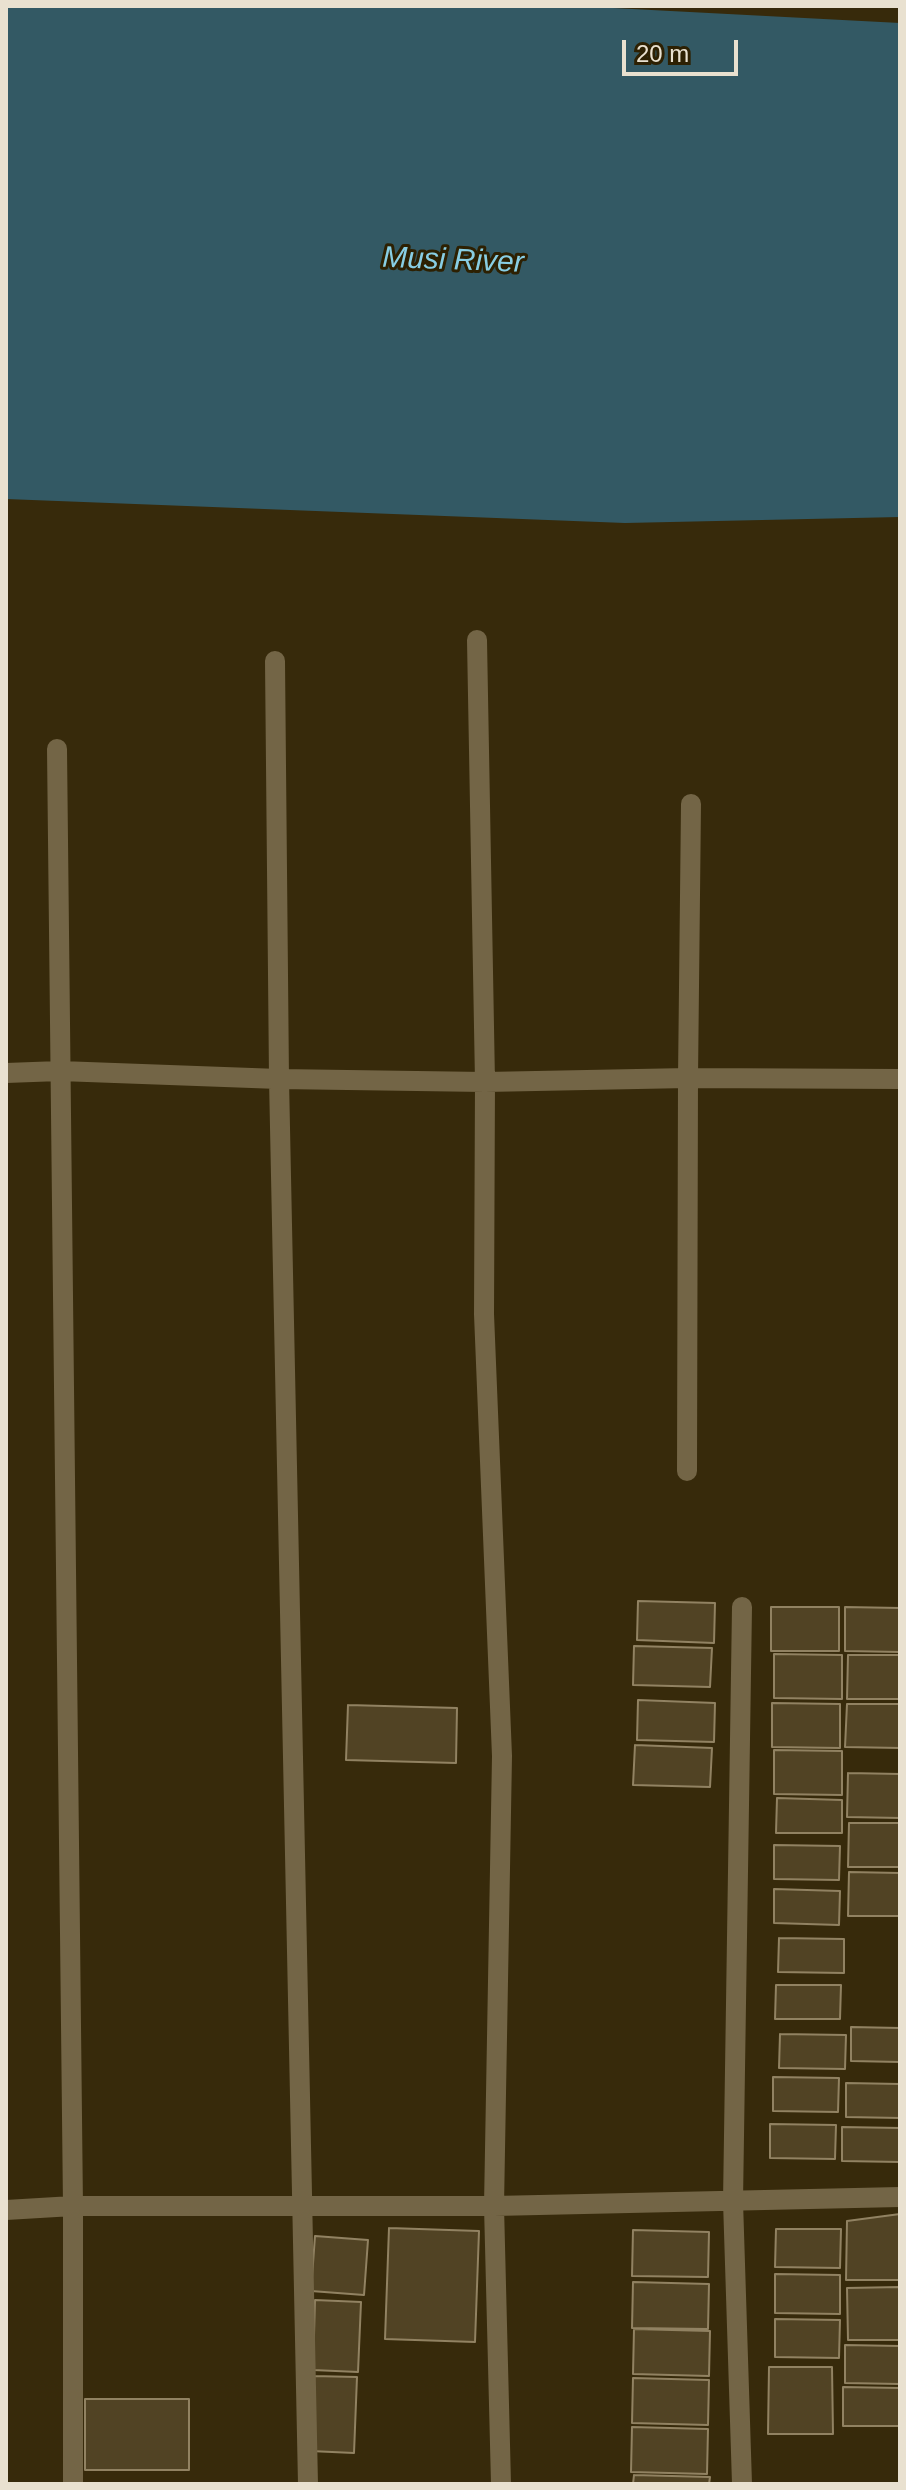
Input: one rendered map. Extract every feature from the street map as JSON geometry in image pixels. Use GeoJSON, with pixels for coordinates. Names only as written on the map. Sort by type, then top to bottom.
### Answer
{"type":"FeatureCollection","features":[{"type":"Feature","properties":{"kind":"street"},"geometry":{"type":"LineString","coordinates":[[477,640],[485,1082],[484,1314],[502,1756],[494,2206],[501,2484]]}},
{"type":"Feature","properties":{"kind":"street"},"geometry":{"type":"LineString","coordinates":[[275,661],[279,1079],[308,2484]]}},
{"type":"Feature","properties":{"kind":"street"},"geometry":{"type":"LineString","coordinates":[[57,749],[73,2206],[73,2484]]}},
{"type":"Feature","properties":{"kind":"street"},"geometry":{"type":"LineString","coordinates":[[687,1471],[691,804]]}},
{"type":"Feature","properties":{"kind":"street"},"geometry":{"type":"LineString","coordinates":[[6,1073],[60,1071],[485,1082],[688,1078],[900,1079]]}},
{"type":"Feature","properties":{"kind":"street"},"geometry":{"type":"LineString","coordinates":[[742,1607],[733,2201],[742,2484]]}},
{"type":"Feature","properties":{"kind":"street"},"geometry":{"type":"LineString","coordinates":[[6,2210],[73,2206],[494,2206],[900,2197]]}},
{"type":"Feature","properties":{"kind":"water","name":"Musi River"},"geometry":{"type":"Polygon","coordinates":[[[6,6],[575,6],[900,23],[900,517],[625,523],[6,499],[6,6]]]}},
{"type":"Feature","properties":{"kind":"building"},"geometry":{"type":"Polygon","coordinates":[[[638,1601],[715,1603],[714,1643],[637,1640],[638,1601]]]}},
{"type":"Feature","properties":{"kind":"building"},"geometry":{"type":"Polygon","coordinates":[[[771,1607],[839,1607],[839,1651],[771,1651],[771,1607]]]}},
{"type":"Feature","properties":{"kind":"building"},"geometry":{"type":"Polygon","coordinates":[[[845,1607],[900,1608],[900,1652],[845,1651],[845,1607]]]}},
{"type":"Feature","properties":{"kind":"building"},"geometry":{"type":"Polygon","coordinates":[[[634,1646],[712,1648],[710,1687],[633,1685],[634,1646]]]}},
{"type":"Feature","properties":{"kind":"building"},"geometry":{"type":"Polygon","coordinates":[[[774,1654],[842,1655],[842,1699],[774,1698],[774,1654]]]}},
{"type":"Feature","properties":{"kind":"building"},"geometry":{"type":"Polygon","coordinates":[[[848,1655],[900,1655],[900,1699],[847,1699],[848,1655]]]}},
{"type":"Feature","properties":{"kind":"building"},"geometry":{"type":"Polygon","coordinates":[[[638,1700],[715,1703],[714,1742],[637,1740],[638,1700]]]}},
{"type":"Feature","properties":{"kind":"building"},"geometry":{"type":"Polygon","coordinates":[[[772,1703],[840,1704],[840,1748],[772,1747],[772,1703]]]}},
{"type":"Feature","properties":{"kind":"building"},"geometry":{"type":"Polygon","coordinates":[[[847,1704],[900,1704],[900,1748],[845,1747],[847,1704]]]}},
{"type":"Feature","properties":{"kind":"building"},"geometry":{"type":"Polygon","coordinates":[[[348,1705],[457,1708],[456,1763],[346,1760],[348,1705]]]}},
{"type":"Feature","properties":{"kind":"building"},"geometry":{"type":"Polygon","coordinates":[[[635,1745],[712,1748],[710,1787],[633,1785],[635,1745]]]}},
{"type":"Feature","properties":{"kind":"building"},"geometry":{"type":"Polygon","coordinates":[[[774,1750],[842,1751],[842,1795],[774,1794],[774,1750]]]}},
{"type":"Feature","properties":{"kind":"building"},"geometry":{"type":"Polygon","coordinates":[[[848,1773],[900,1774],[900,1818],[847,1817],[848,1773]]]}},
{"type":"Feature","properties":{"kind":"building"},"geometry":{"type":"Polygon","coordinates":[[[777,1798],[842,1800],[842,1833],[776,1833],[777,1798]]]}},
{"type":"Feature","properties":{"kind":"building"},"geometry":{"type":"Polygon","coordinates":[[[849,1823],[900,1823],[900,1867],[848,1867],[849,1823]]]}},
{"type":"Feature","properties":{"kind":"building"},"geometry":{"type":"Polygon","coordinates":[[[774,1845],[840,1846],[839,1880],[774,1879],[774,1845]]]}},
{"type":"Feature","properties":{"kind":"building"},"geometry":{"type":"Polygon","coordinates":[[[849,1872],[900,1873],[900,1916],[848,1916],[849,1872]]]}},
{"type":"Feature","properties":{"kind":"building"},"geometry":{"type":"Polygon","coordinates":[[[774,1889],[840,1891],[839,1925],[774,1923],[774,1889]]]}},
{"type":"Feature","properties":{"kind":"building"},"geometry":{"type":"Polygon","coordinates":[[[779,1938],[844,1939],[844,1973],[778,1972],[779,1938]]]}},
{"type":"Feature","properties":{"kind":"building"},"geometry":{"type":"Polygon","coordinates":[[[776,1985],[841,1985],[840,2019],[775,2019],[776,1985]]]}},
{"type":"Feature","properties":{"kind":"building"},"geometry":{"type":"Polygon","coordinates":[[[851,2027],[900,2028],[900,2062],[851,2061],[851,2027]]]}},
{"type":"Feature","properties":{"kind":"building"},"geometry":{"type":"Polygon","coordinates":[[[780,2034],[846,2035],[845,2069],[779,2068],[780,2034]]]}},
{"type":"Feature","properties":{"kind":"building"},"geometry":{"type":"Polygon","coordinates":[[[773,2077],[839,2078],[838,2112],[773,2111],[773,2077]]]}},
{"type":"Feature","properties":{"kind":"building"},"geometry":{"type":"Polygon","coordinates":[[[846,2083],[900,2084],[900,2118],[846,2117],[846,2083]]]}},
{"type":"Feature","properties":{"kind":"building"},"geometry":{"type":"Polygon","coordinates":[[[770,2124],[836,2125],[835,2159],[770,2158],[770,2124]]]}},
{"type":"Feature","properties":{"kind":"building"},"geometry":{"type":"Polygon","coordinates":[[[842,2127],[900,2128],[900,2162],[842,2161],[842,2127]]]}},
{"type":"Feature","properties":{"kind":"building"},"geometry":{"type":"Polygon","coordinates":[[[900,2214],[900,2280],[846,2280],[847,2221],[900,2214]]]}},
{"type":"Feature","properties":{"kind":"building"},"geometry":{"type":"Polygon","coordinates":[[[389,2228],[479,2231],[475,2342],[385,2339],[389,2228]]]}},
{"type":"Feature","properties":{"kind":"building"},"geometry":{"type":"Polygon","coordinates":[[[776,2229],[841,2229],[840,2268],[775,2267],[776,2229]]]}},
{"type":"Feature","properties":{"kind":"building"},"geometry":{"type":"Polygon","coordinates":[[[633,2230],[709,2232],[708,2277],[632,2276],[633,2230]]]}},
{"type":"Feature","properties":{"kind":"building"},"geometry":{"type":"Polygon","coordinates":[[[315,2236],[368,2240],[364,2295],[311,2291],[315,2236]]]}},
{"type":"Feature","properties":{"kind":"building"},"geometry":{"type":"Polygon","coordinates":[[[775,2274],[840,2275],[840,2314],[775,2313],[775,2274]]]}},
{"type":"Feature","properties":{"kind":"building"},"geometry":{"type":"Polygon","coordinates":[[[633,2282],[709,2284],[708,2329],[632,2328],[633,2282]]]}},
{"type":"Feature","properties":{"kind":"building"},"geometry":{"type":"Polygon","coordinates":[[[900,2287],[900,2340],[848,2340],[847,2288],[900,2287]]]}},
{"type":"Feature","properties":{"kind":"building"},"geometry":{"type":"Polygon","coordinates":[[[315,2300],[361,2302],[358,2372],[313,2370],[315,2300]]]}},
{"type":"Feature","properties":{"kind":"building"},"geometry":{"type":"Polygon","coordinates":[[[775,2319],[840,2320],[839,2358],[775,2357],[775,2319]]]}},
{"type":"Feature","properties":{"kind":"building"},"geometry":{"type":"Polygon","coordinates":[[[634,2329],[710,2331],[709,2376],[633,2374],[634,2329]]]}},
{"type":"Feature","properties":{"kind":"building"},"geometry":{"type":"Polygon","coordinates":[[[845,2345],[900,2346],[900,2384],[845,2383],[845,2345]]]}},
{"type":"Feature","properties":{"kind":"building"},"geometry":{"type":"Polygon","coordinates":[[[769,2367],[832,2367],[833,2434],[768,2434],[769,2367]]]}},
{"type":"Feature","properties":{"kind":"building"},"geometry":{"type":"Polygon","coordinates":[[[313,2376],[357,2377],[354,2453],[310,2451],[313,2376]]]}},
{"type":"Feature","properties":{"kind":"building"},"geometry":{"type":"Polygon","coordinates":[[[633,2378],[709,2380],[708,2425],[632,2423],[633,2378]]]}},
{"type":"Feature","properties":{"kind":"building"},"geometry":{"type":"Polygon","coordinates":[[[843,2387],[900,2388],[900,2426],[843,2426],[843,2387]]]}},
{"type":"Feature","properties":{"kind":"building"},"geometry":{"type":"Polygon","coordinates":[[[85,2399],[189,2399],[189,2470],[85,2470],[85,2399]]]}},
{"type":"Feature","properties":{"kind":"building"},"geometry":{"type":"Polygon","coordinates":[[[632,2427],[708,2429],[707,2474],[631,2472],[632,2427]]]}},
{"type":"Feature","properties":{"kind":"building"},"geometry":{"type":"Polygon","coordinates":[[[634,2475],[710,2477],[709,2484],[633,2484],[634,2475]]]}}]}
